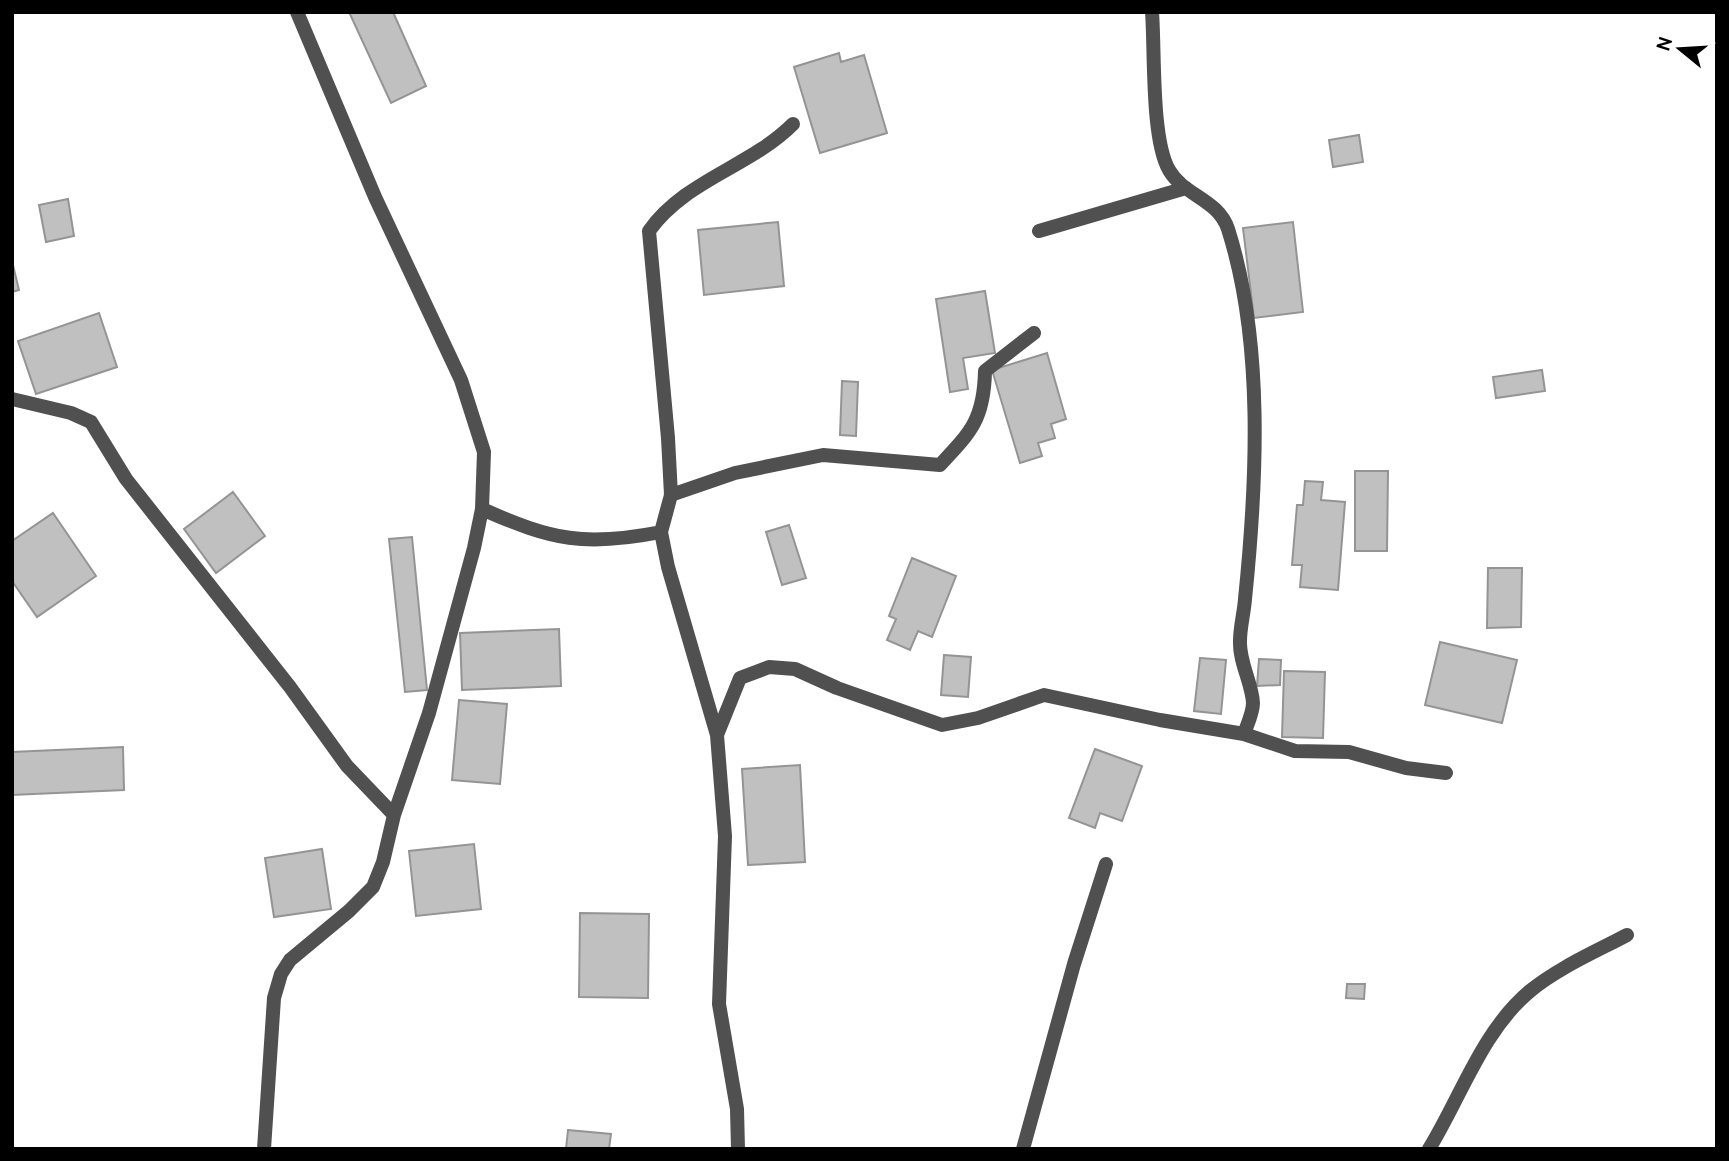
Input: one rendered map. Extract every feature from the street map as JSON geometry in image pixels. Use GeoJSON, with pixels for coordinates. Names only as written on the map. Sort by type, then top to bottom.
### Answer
{"type":"FeatureCollection","features":[{"type":"Feature","properties":{"kind":"street"},"geometry":{"type":"LineString","coordinates":[[264,1149],[274,998],[281,974],[290,960],[349,911],[373,887],[383,862],[394,815],[429,713],[482,509],[484,452],[474,414],[375,197],[297,12]]}},
{"type":"Feature","properties":{"kind":"street"},"geometry":{"type":"LineString","coordinates":[[1152,12],[1162,149],[1170,172],[1186,188],[1214,205],[1227,226],[1243,295],[1250,364],[1254,454],[1245,599],[1239,644],[1253,705],[1244,734]]}},
{"type":"Feature","properties":{"kind":"street"},"geometry":{"type":"LineString","coordinates":[[738,1149],[737,1109],[719,1004],[725,836],[717,735],[668,567],[661,532],[671,495],[649,231],[664,210],[693,188],[772,145],[793,124]]}},
{"type":"Feature","properties":{"kind":"street"},"geometry":{"type":"LineString","coordinates":[[1039,231],[1186,188]]}},
{"type":"Feature","properties":{"kind":"street"},"geometry":{"type":"LineString","coordinates":[[671,495],[735,473],[823,455],[940,465],[974,429],[985,371],[1034,333]]}},
{"type":"Feature","properties":{"kind":"street"},"geometry":{"type":"LineString","coordinates":[[12,399],[71,412],[91,422],[127,479],[289,687],[346,766],[394,815]]}},
{"type":"Feature","properties":{"kind":"street"},"geometry":{"type":"LineString","coordinates":[[482,509],[552,536],[575,541],[610,541],[661,532]]}},
{"type":"Feature","properties":{"kind":"street"},"geometry":{"type":"LineString","coordinates":[[717,735],[740,678],[769,667],[794,669],[838,688],[942,725],[992,714],[1044,695],[1160,720],[1244,734],[1295,751],[1349,752],[1406,768],[1446,773]]}},
{"type":"Feature","properties":{"kind":"street"},"geometry":{"type":"LineString","coordinates":[[1023,1149],[1074,964],[1106,864]]}},
{"type":"Feature","properties":{"kind":"street"},"geometry":{"type":"LineString","coordinates":[[1429,1149],[1496,1030],[1530,992],[1576,962],[1627,934]]}},
{"type":"Feature","properties":{"kind":"building"},"geometry":{"type":"Polygon","coordinates":[[[349,12],[393,12],[426,86],[391,103],[349,12]]]}},
{"type":"Feature","properties":{"kind":"building"},"geometry":{"type":"Polygon","coordinates":[[[839,53],[841,62],[864,55],[887,133],[820,153],[794,67],[839,53]]]}},
{"type":"Feature","properties":{"kind":"building"},"geometry":{"type":"Polygon","coordinates":[[[1359,135],[1363,162],[1333,167],[1329,140],[1359,135]]]}},
{"type":"Feature","properties":{"kind":"building"},"geometry":{"type":"Polygon","coordinates":[[[68,199],[74,236],[46,242],[39,205],[68,199]]]}},
{"type":"Feature","properties":{"kind":"building"},"geometry":{"type":"Polygon","coordinates":[[[778,222],[784,286],[704,295],[698,230],[778,222]]]}},
{"type":"Feature","properties":{"kind":"building"},"geometry":{"type":"Polygon","coordinates":[[[1293,222],[1303,312],[1254,318],[1243,228],[1293,222]]]}},
{"type":"Feature","properties":{"kind":"building"},"geometry":{"type":"Polygon","coordinates":[[[12,261],[19,290],[12,292],[12,261]]]}},
{"type":"Feature","properties":{"kind":"building"},"geometry":{"type":"Polygon","coordinates":[[[985,291],[995,353],[963,358],[968,389],[950,392],[936,299],[985,291]]]}},
{"type":"Feature","properties":{"kind":"building"},"geometry":{"type":"Polygon","coordinates":[[[99,313],[117,367],[36,394],[18,341],[99,313]]]}},
{"type":"Feature","properties":{"kind":"building"},"geometry":{"type":"Polygon","coordinates":[[[1047,353],[1066,419],[1051,424],[1055,438],[1038,443],[1042,456],[1020,463],[992,370],[1047,353]]]}},
{"type":"Feature","properties":{"kind":"building"},"geometry":{"type":"Polygon","coordinates":[[[1542,370],[1545,391],[1496,398],[1493,377],[1542,370]]]}},
{"type":"Feature","properties":{"kind":"building"},"geometry":{"type":"Polygon","coordinates":[[[842,381],[858,382],[856,436],[840,435],[842,381]]]}},
{"type":"Feature","properties":{"kind":"building"},"geometry":{"type":"Polygon","coordinates":[[[1355,471],[1388,471],[1387,551],[1355,551],[1355,471]]]}},
{"type":"Feature","properties":{"kind":"building"},"geometry":{"type":"Polygon","coordinates":[[[1305,481],[1323,482],[1321,500],[1345,502],[1338,590],[1300,587],[1302,565],[1292,565],[1297,505],[1303,505],[1305,481]]]}},
{"type":"Feature","properties":{"kind":"building"},"geometry":{"type":"Polygon","coordinates":[[[233,492],[265,536],[216,573],[184,529],[233,492]]]}},
{"type":"Feature","properties":{"kind":"building"},"geometry":{"type":"Polygon","coordinates":[[[53,513],[96,576],[37,617],[12,581],[12,541],[53,513]]]}},
{"type":"Feature","properties":{"kind":"building"},"geometry":{"type":"Polygon","coordinates":[[[789,525],[806,578],[782,585],[766,532],[789,525]]]}},
{"type":"Feature","properties":{"kind":"building"},"geometry":{"type":"Polygon","coordinates":[[[412,537],[427,690],[405,692],[389,539],[412,537]]]}},
{"type":"Feature","properties":{"kind":"building"},"geometry":{"type":"Polygon","coordinates":[[[912,558],[956,576],[932,637],[918,631],[910,650],[887,640],[896,619],[889,616],[912,558]]]}},
{"type":"Feature","properties":{"kind":"building"},"geometry":{"type":"Polygon","coordinates":[[[1488,568],[1522,568],[1521,627],[1487,628],[1488,568]]]}},
{"type":"Feature","properties":{"kind":"building"},"geometry":{"type":"Polygon","coordinates":[[[559,629],[561,686],[462,690],[460,633],[559,629]]]}},
{"type":"Feature","properties":{"kind":"building"},"geometry":{"type":"Polygon","coordinates":[[[1440,642],[1517,660],[1502,723],[1425,705],[1440,642]]]}},
{"type":"Feature","properties":{"kind":"building"},"geometry":{"type":"Polygon","coordinates":[[[944,655],[971,657],[968,697],[941,695],[944,655]]]}},
{"type":"Feature","properties":{"kind":"building"},"geometry":{"type":"Polygon","coordinates":[[[1200,658],[1226,660],[1221,714],[1194,711],[1200,658]]]}},
{"type":"Feature","properties":{"kind":"building"},"geometry":{"type":"Polygon","coordinates":[[[1259,659],[1281,660],[1280,685],[1257,686],[1259,659]]]}},
{"type":"Feature","properties":{"kind":"building"},"geometry":{"type":"Polygon","coordinates":[[[1284,671],[1325,672],[1323,738],[1282,737],[1284,671]]]}},
{"type":"Feature","properties":{"kind":"building"},"geometry":{"type":"Polygon","coordinates":[[[459,700],[507,704],[500,784],[452,780],[459,700]]]}},
{"type":"Feature","properties":{"kind":"building"},"geometry":{"type":"Polygon","coordinates":[[[123,747],[124,790],[12,795],[12,752],[123,747]]]}},
{"type":"Feature","properties":{"kind":"building"},"geometry":{"type":"Polygon","coordinates":[[[1095,749],[1142,766],[1122,821],[1100,813],[1095,828],[1069,818],[1095,749]]]}},
{"type":"Feature","properties":{"kind":"building"},"geometry":{"type":"Polygon","coordinates":[[[800,765],[805,862],[748,865],[742,769],[800,765]]]}},
{"type":"Feature","properties":{"kind":"building"},"geometry":{"type":"Polygon","coordinates":[[[474,844],[481,909],[416,916],[409,851],[474,844]]]}},
{"type":"Feature","properties":{"kind":"building"},"geometry":{"type":"Polygon","coordinates":[[[322,849],[331,909],[274,917],[265,858],[322,849]]]}},
{"type":"Feature","properties":{"kind":"building"},"geometry":{"type":"Polygon","coordinates":[[[580,913],[649,914],[648,998],[579,997],[580,913]]]}},
{"type":"Feature","properties":{"kind":"building"},"geometry":{"type":"Polygon","coordinates":[[[1347,984],[1365,984],[1364,999],[1346,998],[1347,984]]]}},
{"type":"Feature","properties":{"kind":"building"},"geometry":{"type":"Polygon","coordinates":[[[568,1130],[611,1134],[609,1149],[566,1149],[568,1130]]]}}]}
